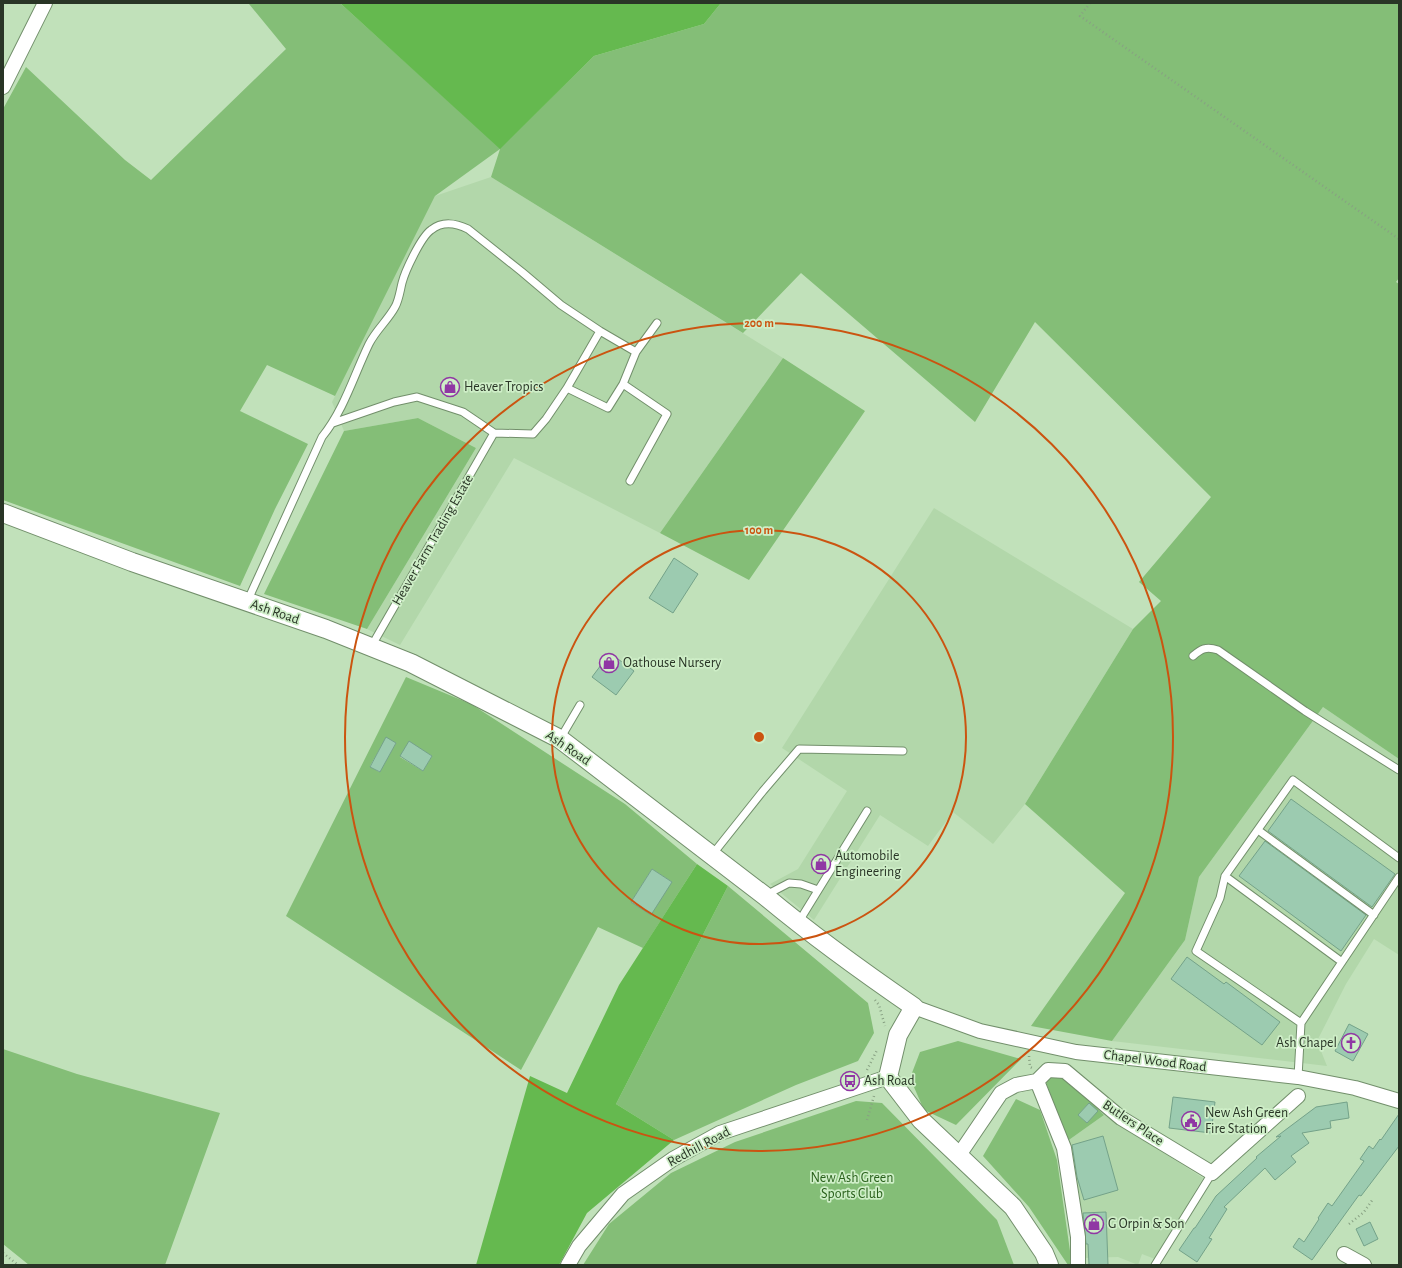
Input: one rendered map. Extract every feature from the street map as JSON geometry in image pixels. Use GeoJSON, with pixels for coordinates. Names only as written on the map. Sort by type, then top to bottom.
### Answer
{"type":"FeatureCollection","features":[{"type":"Feature","properties":{"kind":"street"},"geometry":{"type":"LineString","coordinates":[[3,87],[46,3]]}},
{"type":"Feature","properties":{"kind":"street","name":"Ash Road"},"geometry":{"type":"LineString","coordinates":[[3,513],[132,562],[371,646],[411,663],[560,739],[766,896],[798,923],[852,964],[914,1007]]}},
{"type":"Feature","properties":{"kind":"street"},"geometry":{"type":"LineString","coordinates":[[914,1007],[898,1035],[884,1079],[921,1120],[1013,1207],[1044,1253],[1049,1265]]}},
{"type":"Feature","properties":{"kind":"street","name":"Chapel Wood Road"},"geometry":{"type":"LineString","coordinates":[[914,1007],[980,1031],[1076,1052],[1298,1077],[1355,1088],[1399,1101]]}},
{"type":"Feature","properties":{"kind":"street","name":"Butlers Place"},"geometry":{"type":"LineString","coordinates":[[1040,1079],[1048,1070],[1065,1071],[1121,1118],[1212,1173]]}},
{"type":"Feature","properties":{"kind":"street","name":"Redhill Road"},"geometry":{"type":"LineString","coordinates":[[568,1265],[579,1246],[623,1194],[673,1159],[720,1133],[884,1079]]}},
{"type":"Feature","properties":{"kind":"street"},"geometry":{"type":"LineString","coordinates":[[959,1155],[1001,1093],[1016,1085],[1040,1079],[1064,1148],[1078,1237],[1078,1265]]}},
{"type":"Feature","properties":{"kind":"street"},"geometry":{"type":"LineString","coordinates":[[1212,1173],[1298,1096]]}},
{"type":"Feature","properties":{"kind":"street"},"geometry":{"type":"LineString","coordinates":[[1344,1254],[1364,1265]]}},
{"type":"Feature","properties":{"kind":"lane"},"geometry":{"type":"LineString","coordinates":[[247,602],[322,437],[333,424],[374,335],[396,306],[402,282],[423,239],[430,230],[437,225],[452,224],[461,226],[468,230],[522,272],[561,305],[600,331],[636,352]]}},
{"type":"Feature","properties":{"kind":"lane"},"geometry":{"type":"LineString","coordinates":[[567,388],[608,408],[623,384],[636,352],[657,323]]}},
{"type":"Feature","properties":{"kind":"lane"},"geometry":{"type":"LineString","coordinates":[[333,424],[394,402],[417,397],[463,412],[494,433],[532,434],[546,419],[567,388],[600,331]]}},
{"type":"Feature","properties":{"kind":"lane"},"geometry":{"type":"LineString","coordinates":[[623,384],[667,414],[630,481]]}},
{"type":"Feature","properties":{"kind":"lane","name":"Heaver Farm Trading Estate"},"geometry":{"type":"LineString","coordinates":[[371,646],[494,433]]}},
{"type":"Feature","properties":{"kind":"lane"},"geometry":{"type":"LineString","coordinates":[[1193,656],[1204,648],[1218,650],[1305,711],[1399,770]]}},
{"type":"Feature","properties":{"kind":"lane"},"geometry":{"type":"LineString","coordinates":[[560,739],[580,706]]}},
{"type":"Feature","properties":{"kind":"lane"},"geometry":{"type":"LineString","coordinates":[[712,855],[799,749],[903,751]]}},
{"type":"Feature","properties":{"kind":"lane"},"geometry":{"type":"LineString","coordinates":[[1301,1023],[1196,951],[1220,898],[1226,876],[1293,780],[1399,858]]}},
{"type":"Feature","properties":{"kind":"lane"},"geometry":{"type":"LineString","coordinates":[[798,923],[867,811]]}},
{"type":"Feature","properties":{"kind":"lane"},"geometry":{"type":"LineString","coordinates":[[1258,830],[1374,915]]}},
{"type":"Feature","properties":{"kind":"lane"},"geometry":{"type":"LineString","coordinates":[[1226,876],[1342,962]]}},
{"type":"Feature","properties":{"kind":"lane"},"geometry":{"type":"LineString","coordinates":[[1298,1077],[1301,1023],[1399,877]]}},
{"type":"Feature","properties":{"kind":"lane"},"geometry":{"type":"LineString","coordinates":[[766,896],[789,883],[801,884],[818,890]]}},
{"type":"Feature","properties":{"kind":"lane"},"geometry":{"type":"LineString","coordinates":[[1155,1265],[1212,1173]]}},
{"type":"Feature","properties":{"kind":"path"},"geometry":{"type":"LineString","coordinates":[[1090,3],[1080,16],[1399,239]]}},
{"type":"Feature","properties":{"kind":"path"},"geometry":{"type":"LineString","coordinates":[[871,996],[879,1005],[885,1024],[884,1030]]}},
{"type":"Feature","properties":{"kind":"path"},"geometry":{"type":"LineString","coordinates":[[1028,1041],[1030,1067],[1040,1079]]}},
{"type":"Feature","properties":{"kind":"path"},"geometry":{"type":"LineString","coordinates":[[861,1074],[867,1070],[878,1049]]}},
{"type":"Feature","properties":{"kind":"path"},"geometry":{"type":"LineString","coordinates":[[867,1120],[884,1079]]}},
{"type":"Feature","properties":{"kind":"path"},"geometry":{"type":"LineString","coordinates":[[1349,1224],[1364,1212],[1373,1199]]}},
{"type":"Feature","properties":{"kind":"path"},"geometry":{"type":"LineString","coordinates":[[3,1253],[18,1265]]}},
{"type":"Feature","properties":{"kind":"shaded area"},"geometry":{"type":"Polygon","coordinates":[[[491,177],[783,358],[660,533],[514,458],[400,645],[367,629],[476,448],[418,418],[344,431],[332,402],[435,196],[491,177]]]}},
{"type":"Feature","properties":{"kind":"shaded area"},"geometry":{"type":"Polygon","coordinates":[[[934,508],[1133,629],[1025,804],[993,844],[953,812],[928,846],[880,815],[814,920],[770,884],[798,869],[847,791],[782,748],[934,508]]]}},
{"type":"Feature","properties":{"kind":"shaded area"},"geometry":{"type":"Polygon","coordinates":[[[1323,707],[1399,759],[1399,955],[1374,939],[1346,984],[1317,1041],[1327,1066],[1112,1041],[1185,940],[1199,877],[1323,707]]]}},
{"type":"Feature","properties":{"kind":"shaded area"},"geometry":{"type":"Polygon","coordinates":[[[1104,1115],[1203,1178],[1155,1259],[1142,1254],[1138,1265],[1118,1257],[1085,1258],[1066,1142],[1104,1115]]]}},
{"type":"Feature","properties":{"kind":"green space"},"geometry":{"type":"Polygon","coordinates":[[[340,3],[500,148],[594,56],[704,24],[721,3],[1399,3],[1399,278],[1396,282],[1399,284],[1399,759],[1323,707],[1199,877],[1185,940],[1112,1041],[1031,1026],[1125,893],[1025,804],[1133,629],[1161,601],[1139,582],[1211,497],[1035,322],[975,422],[801,273],[743,333],[491,177],[500,149],[435,196],[335,396],[267,365],[240,411],[308,444],[275,509],[240,586],[3,500],[3,109],[26,67],[125,160],[151,180],[286,49],[249,4],[340,3]]]}},
{"type":"Feature","properties":{"kind":"green space"},"geometry":{"type":"Polygon","coordinates":[[[340,3],[721,3],[704,24],[594,56],[500,149],[340,3]]]}},
{"type":"Feature","properties":{"kind":"green space"},"geometry":{"type":"Polygon","coordinates":[[[783,358],[865,411],[749,580],[660,533],[783,358]]]}},
{"type":"Feature","properties":{"kind":"green space"},"geometry":{"type":"Polygon","coordinates":[[[418,418],[476,448],[367,629],[264,594],[344,431],[418,418]]]}},
{"type":"Feature","properties":{"kind":"green space"},"geometry":{"type":"Polygon","coordinates":[[[406,677],[471,704],[625,804],[697,864],[643,948],[598,927],[521,1070],[286,916],[406,677]],[[386,738],[370,766],[379,772],[396,743],[386,738]],[[409,742],[400,757],[423,771],[432,756],[409,742]],[[652,869],[631,902],[672,882],[652,869]]]}},
{"type":"Feature","properties":{"kind":"green space"},"geometry":{"type":"Polygon","coordinates":[[[697,864],[728,886],[616,1104],[674,1140],[587,1213],[559,1265],[476,1265],[530,1076],[567,1093],[619,985],[697,864]]]}},
{"type":"Feature","properties":{"kind":"green space"},"geometry":{"type":"Polygon","coordinates":[[[728,886],[868,1003],[874,1033],[858,1061],[796,1085],[674,1140],[616,1104],[728,886]]]}},
{"type":"Feature","properties":{"kind":"green space"},"geometry":{"type":"Polygon","coordinates":[[[958,1041],[1021,1059],[956,1125],[924,1110],[910,1078],[920,1052],[958,1041]]]}},
{"type":"Feature","properties":{"kind":"green space"},"geometry":{"type":"Polygon","coordinates":[[[3,1049],[77,1074],[220,1113],[165,1265],[29,1265],[3,1244],[3,1049]]]}},
{"type":"Feature","properties":{"kind":"green space"},"geometry":{"type":"Polygon","coordinates":[[[1053,1075],[1063,1075],[1104,1115],[1066,1142],[1046,1082],[1053,1075]],[[1089,1103],[1078,1115],[1087,1123],[1097,1111],[1089,1103]]]}},
{"type":"Feature","properties":{"kind":"green space"},"geometry":{"type":"Polygon","coordinates":[[[1016,1099],[1040,1110],[1057,1160],[1072,1265],[1068,1265],[1029,1207],[983,1156],[1016,1099]]]}},
{"type":"Feature","properties":{"kind":"green space","name":"New Ash Green Sports Club"},"geometry":{"type":"Polygon","coordinates":[[[856,1101],[882,1103],[997,1220],[1014,1265],[583,1265],[609,1224],[671,1173],[735,1142],[856,1101]]]}},
{"type":"Feature","properties":{"kind":"building"},"geometry":{"type":"Polygon","coordinates":[[[674,558],[698,574],[673,613],[649,598],[674,558]]]}},
{"type":"Feature","properties":{"kind":"building"},"geometry":{"type":"Polygon","coordinates":[[[610,653],[634,671],[616,695],[592,677],[610,653]]]}},
{"type":"Feature","properties":{"kind":"building"},"geometry":{"type":"Polygon","coordinates":[[[386,737],[396,743],[380,772],[370,767],[386,737]]]}},
{"type":"Feature","properties":{"kind":"building"},"geometry":{"type":"Polygon","coordinates":[[[409,741],[432,756],[423,771],[400,756],[409,741]]]}},
{"type":"Feature","properties":{"kind":"building"},"geometry":{"type":"Polygon","coordinates":[[[1291,799],[1395,874],[1372,907],[1268,831],[1291,799]]]}},
{"type":"Feature","properties":{"kind":"building"},"geometry":{"type":"Polygon","coordinates":[[[1265,841],[1366,915],[1341,951],[1239,876],[1265,841]]]}},
{"type":"Feature","properties":{"kind":"building"},"geometry":{"type":"Polygon","coordinates":[[[652,869],[672,882],[651,915],[631,902],[652,869]]]}},
{"type":"Feature","properties":{"kind":"building"},"geometry":{"type":"Polygon","coordinates":[[[1187,957],[1224,984],[1226,982],[1280,1022],[1262,1045],[1171,979],[1187,957]]]}},
{"type":"Feature","properties":{"kind":"building","name":"Ash Chapel"},"geometry":{"type":"Polygon","coordinates":[[[1349,1024],[1368,1034],[1353,1061],[1335,1051],[1349,1024]]]}},
{"type":"Feature","properties":{"kind":"building","name":"New Ash Green Fire Station"},"geometry":{"type":"Polygon","coordinates":[[[1173,1097],[1215,1102],[1211,1133],[1169,1128],[1173,1097]]]}},
{"type":"Feature","properties":{"kind":"building"},"geometry":{"type":"Polygon","coordinates":[[[1347,1102],[1349,1118],[1330,1121],[1331,1128],[1302,1133],[1309,1143],[1291,1156],[1296,1162],[1275,1180],[1265,1168],[1224,1207],[1227,1209],[1209,1238],[1212,1239],[1197,1262],[1179,1250],[1216,1196],[1257,1158],[1256,1157],[1281,1136],[1276,1137],[1316,1107],[1347,1102]]]}},
{"type":"Feature","properties":{"kind":"building"},"geometry":{"type":"Polygon","coordinates":[[[1089,1103],[1098,1111],[1087,1123],[1078,1115],[1089,1103]]]}},
{"type":"Feature","properties":{"kind":"building"},"geometry":{"type":"Polygon","coordinates":[[[1399,1114],[1399,1146],[1361,1196],[1359,1195],[1312,1260],[1293,1247],[1299,1238],[1304,1242],[1328,1203],[1332,1206],[1364,1161],[1360,1159],[1369,1146],[1373,1149],[1399,1114]]]}},
{"type":"Feature","properties":{"kind":"building"},"geometry":{"type":"Polygon","coordinates":[[[1103,1136],[1118,1190],[1084,1200],[1077,1177],[1072,1145],[1103,1136]]]}},
{"type":"Feature","properties":{"kind":"building"},"geometry":{"type":"Polygon","coordinates":[[[1106,1212],[1108,1265],[1089,1265],[1088,1244],[1086,1244],[1083,1213],[1106,1212]]]}},
{"type":"Feature","properties":{"kind":"building"},"geometry":{"type":"Polygon","coordinates":[[[1370,1222],[1378,1239],[1364,1246],[1356,1229],[1370,1222]]]}},
{"type":"Feature","properties":{"kind":"place","name":"Heaver Tropics"},"geometry":{"type":"Point","coordinates":[450,387]}},
{"type":"Feature","properties":{"kind":"place","name":"Oathouse Nursery"},"geometry":{"type":"Point","coordinates":[609,663]}},
{"type":"Feature","properties":{"kind":"place","name":"Automobile Engineering"},"geometry":{"type":"Point","coordinates":[821,864]}},
{"type":"Feature","properties":{"kind":"place","name":"Ash Chapel"},"geometry":{"type":"Point","coordinates":[1351,1043]}},
{"type":"Feature","properties":{"kind":"place","name":"Ash Road"},"geometry":{"type":"Point","coordinates":[850,1081]}},
{"type":"Feature","properties":{"kind":"place","name":"New Ash Green Fire Station"},"geometry":{"type":"Point","coordinates":[1191,1121]}},
{"type":"Feature","properties":{"kind":"place","name":"G Orpin & Son"},"geometry":{"type":"Point","coordinates":[1094,1224]}}]}
